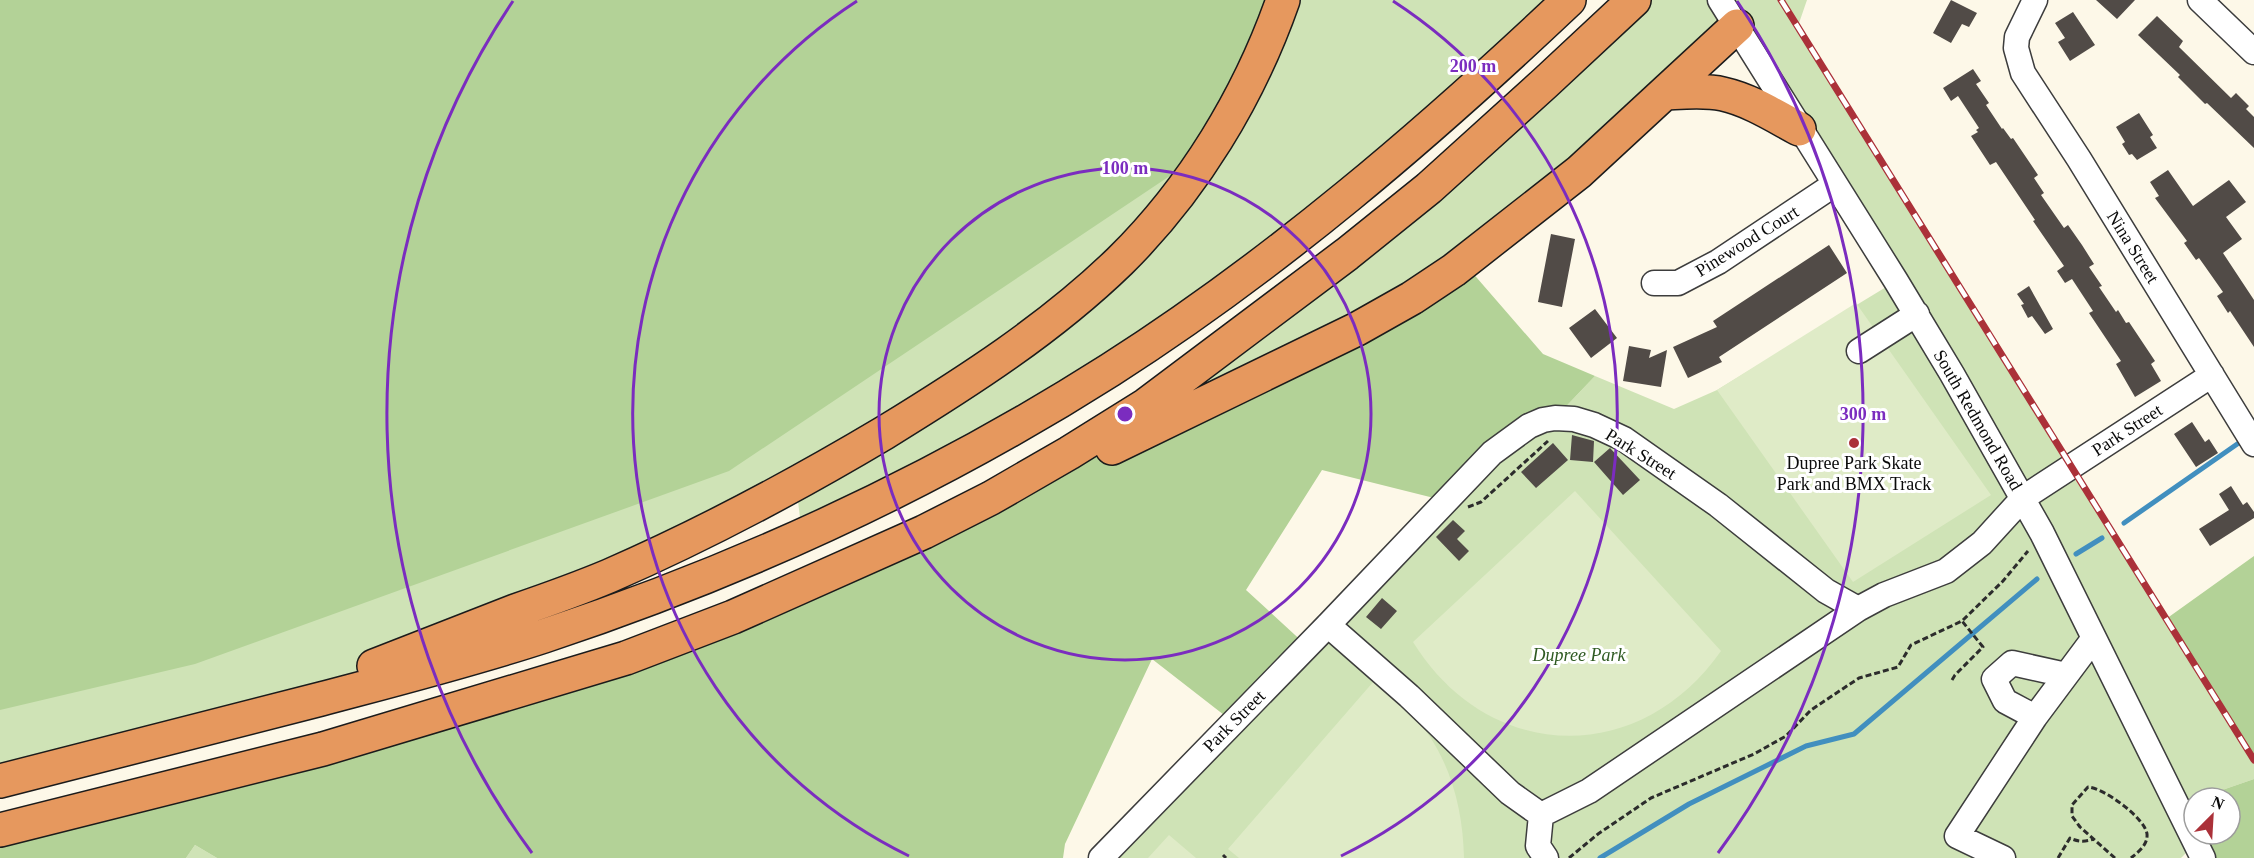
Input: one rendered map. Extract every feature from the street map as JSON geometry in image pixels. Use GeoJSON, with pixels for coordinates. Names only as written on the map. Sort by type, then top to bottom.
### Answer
{"type":"FeatureCollection","features":[{"type":"Feature","properties":{"kind":"highway"},"geometry":{"type":"LineString","coordinates":[[241,720],[609,576],[678,543],[822,470],[925,408],[1026,341],[1121,260],[1176,197],[1210,149],[1242,97],[1283,0]]}},
{"type":"Feature","properties":{"kind":"highway"},"geometry":{"type":"LineString","coordinates":[[0,781],[446,666],[543,636],[633,605],[711,574],[896,491],[962,456],[1111,369],[1220,293],[1327,214],[1402,153],[1569,0]]}},
{"type":"Feature","properties":{"kind":"highway"},"geometry":{"type":"LineString","coordinates":[[0,830],[323,748],[626,658],[733,617],[821,579],[924,532],[991,498],[1146,405],[1347,254],[1429,188],[1634,0]]}},
{"type":"Feature","properties":{"kind":"highway"},"geometry":{"type":"LineString","coordinates":[[991,498],[1099,454],[1357,328],[1412,298],[1454,270],[1529,213],[1579,172],[1667,93],[1729,13]]}},
{"type":"Feature","properties":{"kind":"highway"},"geometry":{"type":"LineString","coordinates":[[1667,93],[1689,91],[1722,94],[1761,108],[1799,129]]}},
{"type":"Feature","properties":{"kind":"street","name":"Nina Street"},"geometry":{"type":"LineString","coordinates":[[2035,0],[2021,26],[2016,48],[2023,73],[2254,444]]}},
{"type":"Feature","properties":{"kind":"street"},"geometry":{"type":"LineString","coordinates":[[2200,0],[2254,52]]}},
{"type":"Feature","properties":{"kind":"street","name":"South Redmond Road"},"geometry":{"type":"LineString","coordinates":[[1729,13],[1799,129],[1917,314],[2023,498],[2203,858]]}},
{"type":"Feature","properties":{"kind":"street","name":"Pinewood Court"},"geometry":{"type":"LineString","coordinates":[[1654,283],[1678,283],[1719,262],[1835,184]]}},
{"type":"Feature","properties":{"kind":"street"},"geometry":{"type":"LineString","coordinates":[[1859,351],[1917,314]]}},
{"type":"Feature","properties":{"kind":"street","name":"Park Street"},"geometry":{"type":"LineString","coordinates":[[1101,858],[1492,453],[1529,426],[1555,418],[1574,419],[1594,425],[1624,439],[1718,505],[1826,591],[1858,609],[1946,571],[1982,543],[2023,498],[2212,375]]}},
{"type":"Feature","properties":{"kind":"street"},"geometry":{"type":"LineString","coordinates":[[1541,815],[1589,791],[1858,609]]}},
{"type":"Feature","properties":{"kind":"street"},"geometry":{"type":"LineString","coordinates":[[1328,625],[1409,696],[1510,793],[1541,815]]}},
{"type":"Feature","properties":{"kind":"street"},"geometry":{"type":"LineString","coordinates":[[2003,858],[1957,837],[2035,717],[2094,638]]}},
{"type":"Feature","properties":{"kind":"street"},"geometry":{"type":"LineString","coordinates":[[2035,717],[2005,701],[1994,680],[2012,663],[2066,675]]}},
{"type":"Feature","properties":{"kind":"street"},"geometry":{"type":"LineString","coordinates":[[1541,815],[1538,846],[1546,858]]}},
{"type":"Feature","properties":{"kind":"path"},"geometry":{"type":"LineString","coordinates":[[1460,511],[1481,502],[1550,439]]}},
{"type":"Feature","properties":{"kind":"path"},"geometry":{"type":"LineString","coordinates":[[1569,858],[1598,834],[1651,798],[1754,754],[1786,736],[1811,710],[1859,678],[1898,667],[1911,645],[1962,621],[2003,581],[2042,533]]}},
{"type":"Feature","properties":{"kind":"path"},"geometry":{"type":"LineString","coordinates":[[1952,680],[1983,647],[1962,621]]}},
{"type":"Feature","properties":{"kind":"path"},"geometry":{"type":"LineString","coordinates":[[2115,858],[2080,827],[2072,816],[2072,805],[2088,787],[2099,789],[2121,804],[2145,827],[2147,835],[2145,843],[2131,858]]}},
{"type":"Feature","properties":{"kind":"path"},"geometry":{"type":"LineString","coordinates":[[2058,858],[2070,838],[2085,842],[2094,839]]}},
{"type":"Feature","properties":{"kind":"green space"},"geometry":{"type":"Polygon","coordinates":[[[0,0],[1283,0],[1210,149],[729,471],[195,664],[0,710],[0,0]]]}},
{"type":"Feature","properties":{"kind":"green space"},"geometry":{"type":"Polygon","coordinates":[[[1283,0],[1569,0],[1220,293],[802,535],[796,484],[241,720],[0,781],[0,683],[1283,0]]]}},
{"type":"Feature","properties":{"kind":"green space","name":"Dupree Park"},"geometry":{"type":"Polygon","coordinates":[[[1634,0],[1807,0],[1798,26],[2254,760],[2254,779],[2234,786],[2182,786],[2182,804],[2177,806],[2182,824],[2182,846],[2188,846],[2189,850],[2181,858],[1101,858],[1492,453],[1555,418],[1595,376],[1674,409],[1717,390],[1896,281],[1737,26],[1454,270],[1099,454],[991,498],[1146,405],[1634,0]]]}},
{"type":"Feature","properties":{"kind":"green space"},"geometry":{"type":"Polygon","coordinates":[[[1464,263],[1543,354],[1595,376],[1555,418],[1446,501],[1322,470],[1246,590],[1307,646],[1233,722],[1152,659],[1065,844],[1063,858],[217,858],[195,845],[186,858],[0,858],[0,830],[626,658],[991,498],[1099,454],[1464,263]]]}},
{"type":"Feature","properties":{"kind":"green space","name":"Dupree Park Skate Park and BMX Track"},"geometry":{"type":"Polygon","coordinates":[[[1856,303],[1991,495],[1853,582],[1717,390],[1856,303]]]}},
{"type":"Feature","properties":{"kind":"green space"},"geometry":{"type":"Polygon","coordinates":[[[1575,491],[1721,651],[1687,689],[1649,716],[1607,731],[1564,736],[1522,729],[1481,711],[1444,682],[1413,642],[1575,491]]]}},
{"type":"Feature","properties":{"kind":"green space"},"geometry":{"type":"Polygon","coordinates":[[[2254,556],[2254,760],[2166,619],[2254,556]]]}},
{"type":"Feature","properties":{"kind":"green space"},"geometry":{"type":"Polygon","coordinates":[[[1374,681],[1410,712],[1423,727],[1444,761],[1460,818],[1464,858],[1239,858],[1228,849],[1374,681]]]}},
{"type":"Feature","properties":{"kind":"green space"},"geometry":{"type":"Polygon","coordinates":[[[2254,779],[2254,858],[2203,858],[2197,846],[2242,846],[2242,786],[2234,786],[2254,779]]]}},
{"type":"Feature","properties":{"kind":"green space"},"geometry":{"type":"Polygon","coordinates":[[[2182,804],[2182,816],[2177,806],[2182,804]]]}},
{"type":"Feature","properties":{"kind":"green space"},"geometry":{"type":"Polygon","coordinates":[[[1169,835],[1196,858],[1148,858],[1169,835]]]}},
{"type":"Feature","properties":{"kind":"green space"},"geometry":{"type":"Polygon","coordinates":[[[195,845],[217,858],[186,858],[195,845]]]}},
{"type":"Feature","properties":{"kind":"building"},"geometry":{"type":"Polygon","coordinates":[[[1951,0],[1977,13],[1969,27],[1962,24],[1951,43],[1933,33],[1951,0]]]}},
{"type":"Feature","properties":{"kind":"building"},"geometry":{"type":"Polygon","coordinates":[[[2096,0],[2135,0],[2117,19],[2096,0]]]}},
{"type":"Feature","properties":{"kind":"building"},"geometry":{"type":"Polygon","coordinates":[[[2073,12],[2095,45],[2070,61],[2058,42],[2065,38],[2055,23],[2073,12]]]}},
{"type":"Feature","properties":{"kind":"building"},"geometry":{"type":"Polygon","coordinates":[[[2157,16],[2183,41],[2179,47],[2231,98],[2236,93],[2249,106],[2246,109],[2254,117],[2254,148],[2207,103],[2205,104],[2178,77],[2180,75],[2138,35],[2157,16]]]}},
{"type":"Feature","properties":{"kind":"building"},"geometry":{"type":"Polygon","coordinates":[[[1973,69],[1981,81],[1976,84],[1989,103],[1986,105],[2002,129],[2011,139],[2013,138],[2038,175],[2034,178],[2044,193],[2041,195],[2064,228],[2068,225],[2082,245],[2094,264],[2089,267],[2102,286],[2099,287],[2116,312],[2118,310],[2126,323],[2129,322],[2155,361],[2151,364],[2161,381],[2135,397],[2116,364],[2121,361],[2089,313],[2093,311],[2072,279],[2065,283],[2057,271],[2064,266],[2033,221],[2035,220],[1996,162],[1990,165],[1971,136],[1978,132],[1976,130],[1979,128],[1958,96],[1951,101],[1943,88],[1973,69]]]}},
{"type":"Feature","properties":{"kind":"building"},"geometry":{"type":"Polygon","coordinates":[[[2139,113],[2153,135],[2150,137],[2157,148],[2137,160],[2132,154],[2129,155],[2122,144],[2125,142],[2116,127],[2139,113]]]}},
{"type":"Feature","properties":{"kind":"building"},"geometry":{"type":"Polygon","coordinates":[[[2168,170],[2193,206],[2229,180],[2246,202],[2226,217],[2242,239],[2223,253],[2254,300],[2254,347],[2217,296],[2223,292],[2199,258],[2196,260],[2184,243],[2187,241],[2155,198],[2159,196],[2150,182],[2168,170]]]}},
{"type":"Feature","properties":{"kind":"building"},"geometry":{"type":"Polygon","coordinates":[[[1551,234],[1575,239],[1562,307],[1538,302],[1551,234]]]}},
{"type":"Feature","properties":{"kind":"building"},"geometry":{"type":"Polygon","coordinates":[[[1829,245],[1847,273],[1719,357],[1722,362],[1688,378],[1673,347],[1717,327],[1713,321],[1829,245]]]}},
{"type":"Feature","properties":{"kind":"building"},"geometry":{"type":"Polygon","coordinates":[[[2029,286],[2053,329],[2045,334],[2032,316],[2028,318],[2021,305],[2024,304],[2017,294],[2029,286]]]}},
{"type":"Feature","properties":{"kind":"building"},"geometry":{"type":"Polygon","coordinates":[[[1595,309],[1617,338],[1591,358],[1569,328],[1595,309]]]}},
{"type":"Feature","properties":{"kind":"building"},"geometry":{"type":"Polygon","coordinates":[[[1629,346],[1651,350],[1649,358],[1667,350],[1661,387],[1623,381],[1629,346]]]}},
{"type":"Feature","properties":{"kind":"building"},"geometry":{"type":"Polygon","coordinates":[[[2192,422],[2205,442],[2209,439],[2218,453],[2196,467],[2174,434],[2192,422]]]}},
{"type":"Feature","properties":{"kind":"building"},"geometry":{"type":"Polygon","coordinates":[[[1572,435],[1594,441],[1593,462],[1570,460],[1572,435]]]}},
{"type":"Feature","properties":{"kind":"building"},"geometry":{"type":"Polygon","coordinates":[[[1553,443],[1568,460],[1536,488],[1521,472],[1553,443]]]}},
{"type":"Feature","properties":{"kind":"building"},"geometry":{"type":"Polygon","coordinates":[[[1610,448],[1640,480],[1623,495],[1594,462],[1610,448]]]}},
{"type":"Feature","properties":{"kind":"building"},"geometry":{"type":"Polygon","coordinates":[[[2231,486],[2243,505],[2247,502],[2254,512],[2254,518],[2210,546],[2199,529],[2229,510],[2219,494],[2231,486]]]}},
{"type":"Feature","properties":{"kind":"building"},"geometry":{"type":"Polygon","coordinates":[[[1453,520],[1465,531],[1457,539],[1469,551],[1459,561],[1436,537],[1453,520]]]}},
{"type":"Feature","properties":{"kind":"building"},"geometry":{"type":"Polygon","coordinates":[[[1382,598],[1397,611],[1381,629],[1366,617],[1382,598]]]}},
{"type":"Feature","properties":{"kind":"waterway"},"geometry":{"type":"LineString","coordinates":[[2124,523],[2243,440]]}},
{"type":"Feature","properties":{"kind":"waterway"},"geometry":{"type":"LineString","coordinates":[[2076,554],[2102,538]]}},
{"type":"Feature","properties":{"kind":"waterway"},"geometry":{"type":"LineString","coordinates":[[1600,858],[1689,804],[1806,746],[1854,734],[2037,579]]}},
{"type":"Feature","properties":{"kind":"railway"},"geometry":{"type":"LineString","coordinates":[[1781,0],[2254,760]]}},
{"type":"Feature","properties":{"kind":"place","name":"Dupree Park Skate Park and BMX Track"},"geometry":{"type":"Point","coordinates":[1854,443]}}]}
